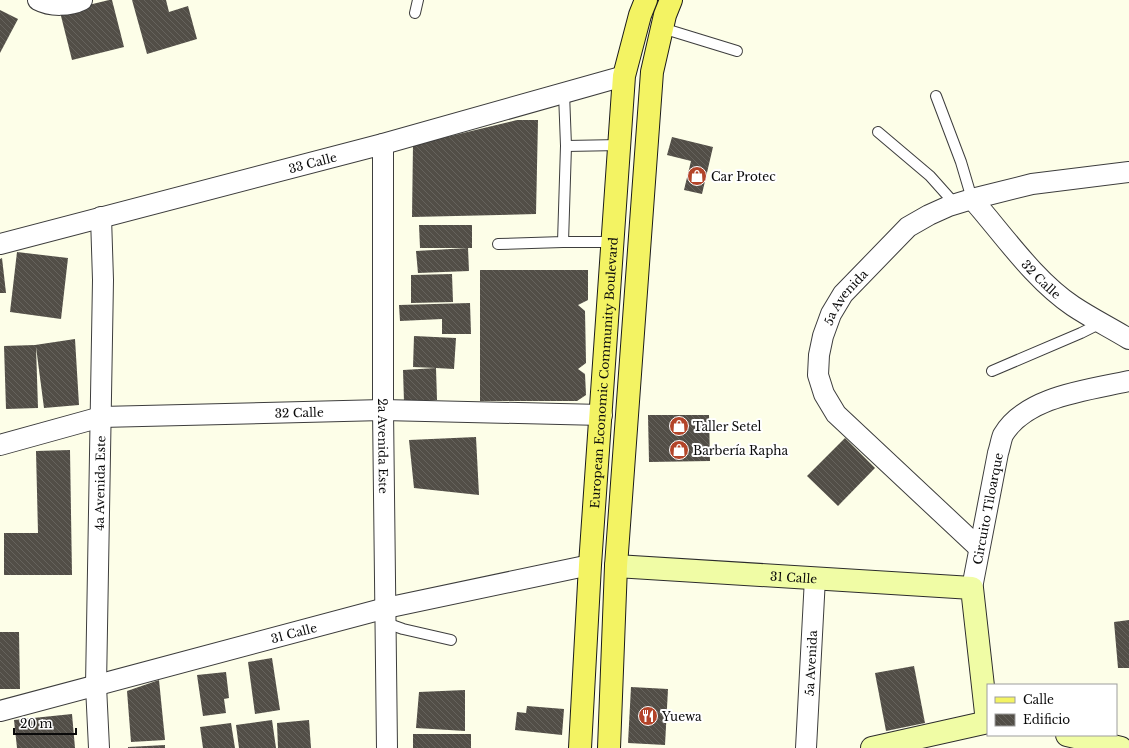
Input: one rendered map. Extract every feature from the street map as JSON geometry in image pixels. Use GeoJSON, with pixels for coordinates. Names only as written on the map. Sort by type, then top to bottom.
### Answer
{"type":"FeatureCollection","features":[{"type":"Feature","properties":{"kind":"main road","name":"European Economic Community Boulevard"},"geometry":{"type":"LineString","coordinates":[[580,748],[590,565],[602,415],[624,76],[640,16],[646,0]]}},
{"type":"Feature","properties":{"kind":"main road"},"geometry":{"type":"LineString","coordinates":[[609,748],[616,566],[652,72],[665,15],[671,0]]}},
{"type":"Feature","properties":{"kind":"street"},"geometry":{"type":"LineString","coordinates":[[38,0],[59,5],[82,0]]}},
{"type":"Feature","properties":{"kind":"street","name":"33 Calle"},"geometry":{"type":"LineString","coordinates":[[0,244],[382,144],[624,76]]}},
{"type":"Feature","properties":{"kind":"street","name":"2a Avenida Este"},"geometry":{"type":"LineString","coordinates":[[382,144],[383,410],[387,748]]}},
{"type":"Feature","properties":{"kind":"street","name":"5a Avenida"},"geometry":{"type":"LineString","coordinates":[[979,548],[836,414],[824,394],[818,375],[819,354],[823,336],[831,314],[843,294],[908,227],[929,215],[964,202],[1032,184],[1129,172]]}},
{"type":"Feature","properties":{"kind":"street","name":"32 Calle"},"geometry":{"type":"LineString","coordinates":[[964,202],[1000,230],[1021,258],[1053,290],[1073,306],[1129,338]]}},
{"type":"Feature","properties":{"kind":"street","name":"4a Avenida Este"},"geometry":{"type":"LineString","coordinates":[[99,748],[96,686],[103,280],[101,217]]}},
{"type":"Feature","properties":{"kind":"street","name":"Circuito Tiloarque"},"geometry":{"type":"LineString","coordinates":[[987,714],[972,588],[998,453],[1003,436],[1018,417],[1040,404],[1060,397],[1129,381]]}},
{"type":"Feature","properties":{"kind":"street","name":"32 Calle"},"geometry":{"type":"LineString","coordinates":[[0,445],[101,417],[383,410],[602,415]]}},
{"type":"Feature","properties":{"kind":"street","name":"31 Calle"},"geometry":{"type":"LineString","coordinates":[[0,711],[96,686],[590,565]]}},
{"type":"Feature","properties":{"kind":"street","name":"31 Calle"},"geometry":{"type":"LineString","coordinates":[[616,566],[972,588]]}},
{"type":"Feature","properties":{"kind":"street","name":"5a Avenida"},"geometry":{"type":"LineString","coordinates":[[806,748],[815,578]]}},
{"type":"Feature","properties":{"kind":"street"},"geometry":{"type":"LineString","coordinates":[[872,748],[987,722]]}},
{"type":"Feature","properties":{"kind":"street"},"geometry":{"type":"LineString","coordinates":[[1071,736],[1121,748]]}},
{"type":"Feature","properties":{"kind":"lane"},"geometry":{"type":"LineString","coordinates":[[415,13],[418,0]]}},
{"type":"Feature","properties":{"kind":"lane"},"geometry":{"type":"LineString","coordinates":[[662,28],[736,50]]}},
{"type":"Feature","properties":{"kind":"lane"},"geometry":{"type":"LineString","coordinates":[[563,242],[566,146],[564,93]]}},
{"type":"Feature","properties":{"kind":"lane"},"geometry":{"type":"LineString","coordinates":[[936,96],[961,162],[964,202]]}},
{"type":"Feature","properties":{"kind":"lane"},"geometry":{"type":"LineString","coordinates":[[878,132],[930,176],[964,202]]}},
{"type":"Feature","properties":{"kind":"lane"},"geometry":{"type":"LineString","coordinates":[[566,146],[620,145]]}},
{"type":"Feature","properties":{"kind":"lane"},"geometry":{"type":"LineString","coordinates":[[498,244],[613,242]]}},
{"type":"Feature","properties":{"kind":"lane"},"geometry":{"type":"LineString","coordinates":[[992,371],[1081,333],[1101,322]]}},
{"type":"Feature","properties":{"kind":"lane"},"geometry":{"type":"LineString","coordinates":[[386,615],[403,629],[451,640]]}},
{"type":"Feature","properties":{"kind":"building"},"geometry":{"type":"Polygon","coordinates":[[[112,0],[124,47],[72,60],[60,12],[112,0]]]}},
{"type":"Feature","properties":{"kind":"building"},"geometry":{"type":"Polygon","coordinates":[[[132,0],[166,0],[169,12],[188,6],[197,39],[147,54],[132,0]]]}},
{"type":"Feature","properties":{"kind":"building"},"geometry":{"type":"Polygon","coordinates":[[[0,10],[18,19],[0,53],[0,10]]]}},
{"type":"Feature","properties":{"kind":"building"},"geometry":{"type":"Polygon","coordinates":[[[517,120],[538,120],[536,214],[412,217],[413,145],[517,120]]]}},
{"type":"Feature","properties":{"kind":"building","name":"Car Protec"},"geometry":{"type":"Polygon","coordinates":[[[672,137],[713,147],[702,194],[684,190],[691,161],[667,155],[672,137]]]}},
{"type":"Feature","properties":{"kind":"building"},"geometry":{"type":"Polygon","coordinates":[[[419,225],[472,225],[472,248],[420,248],[419,225]]]}},
{"type":"Feature","properties":{"kind":"building"},"geometry":{"type":"Polygon","coordinates":[[[468,248],[469,271],[418,273],[416,251],[468,248]]]}},
{"type":"Feature","properties":{"kind":"building"},"geometry":{"type":"Polygon","coordinates":[[[17,252],[68,258],[61,319],[10,312],[17,252]]]}},
{"type":"Feature","properties":{"kind":"building"},"geometry":{"type":"Polygon","coordinates":[[[2,258],[6,293],[0,293],[0,259],[2,258]]]}},
{"type":"Feature","properties":{"kind":"building"},"geometry":{"type":"Polygon","coordinates":[[[480,270],[588,270],[588,300],[578,305],[585,311],[586,363],[578,369],[585,374],[586,395],[577,401],[480,401],[480,270]]]}},
{"type":"Feature","properties":{"kind":"building"},"geometry":{"type":"Polygon","coordinates":[[[452,274],[453,302],[411,303],[411,275],[452,274]]]}},
{"type":"Feature","properties":{"kind":"building"},"geometry":{"type":"Polygon","coordinates":[[[470,303],[471,334],[442,334],[442,319],[400,321],[399,305],[470,303]]]}},
{"type":"Feature","properties":{"kind":"building"},"geometry":{"type":"Polygon","coordinates":[[[414,336],[456,338],[454,369],[413,367],[414,336]]]}},
{"type":"Feature","properties":{"kind":"building"},"geometry":{"type":"Polygon","coordinates":[[[75,339],[79,405],[44,408],[36,347],[38,408],[6,409],[4,346],[35,345],[75,339]]]}},
{"type":"Feature","properties":{"kind":"building"},"geometry":{"type":"Polygon","coordinates":[[[436,368],[437,400],[404,402],[403,370],[436,368]]]}},
{"type":"Feature","properties":{"kind":"building"},"geometry":{"type":"Polygon","coordinates":[[[648,415],[709,415],[710,461],[649,462],[648,415]]]}},
{"type":"Feature","properties":{"kind":"building"},"geometry":{"type":"Polygon","coordinates":[[[476,437],[479,495],[414,488],[409,440],[476,437]]]}},
{"type":"Feature","properties":{"kind":"building"},"geometry":{"type":"Polygon","coordinates":[[[845,438],[875,468],[838,506],[807,476],[845,438]]]}},
{"type":"Feature","properties":{"kind":"building"},"geometry":{"type":"Polygon","coordinates":[[[70,450],[72,575],[4,575],[4,533],[38,533],[36,451],[70,450]]]}},
{"type":"Feature","properties":{"kind":"building"},"geometry":{"type":"Polygon","coordinates":[[[1129,620],[1129,668],[1118,668],[1114,622],[1129,620]]]}},
{"type":"Feature","properties":{"kind":"building"},"geometry":{"type":"Polygon","coordinates":[[[0,632],[19,632],[20,689],[0,689],[0,632]]]}},
{"type":"Feature","properties":{"kind":"building"},"geometry":{"type":"Polygon","coordinates":[[[272,658],[280,710],[255,714],[248,662],[272,658]]]}},
{"type":"Feature","properties":{"kind":"building"},"geometry":{"type":"Polygon","coordinates":[[[914,666],[925,723],[886,731],[875,673],[914,666]]]}},
{"type":"Feature","properties":{"kind":"building"},"geometry":{"type":"Polygon","coordinates":[[[226,672],[229,698],[224,699],[226,713],[203,716],[197,675],[226,672]]]}},
{"type":"Feature","properties":{"kind":"building"},"geometry":{"type":"Polygon","coordinates":[[[159,680],[165,740],[131,742],[127,691],[159,680]]]}},
{"type":"Feature","properties":{"kind":"building","name":"Yuewa"},"geometry":{"type":"Polygon","coordinates":[[[631,687],[668,689],[665,745],[628,743],[631,687]]]}},
{"type":"Feature","properties":{"kind":"building"},"geometry":{"type":"Polygon","coordinates":[[[465,690],[465,731],[416,728],[419,692],[465,690]]]}},
{"type":"Feature","properties":{"kind":"building"},"geometry":{"type":"Polygon","coordinates":[[[527,706],[564,709],[562,735],[515,730],[517,712],[526,713],[527,706]]]}},
{"type":"Feature","properties":{"kind":"building"},"geometry":{"type":"Polygon","coordinates":[[[72,714],[75,748],[17,748],[14,720],[72,714]]]}},
{"type":"Feature","properties":{"kind":"building"},"geometry":{"type":"Polygon","coordinates":[[[272,720],[276,748],[239,748],[236,725],[272,720]]]}},
{"type":"Feature","properties":{"kind":"building"},"geometry":{"type":"Polygon","coordinates":[[[309,720],[311,748],[278,748],[277,723],[309,720]]]}},
{"type":"Feature","properties":{"kind":"building"},"geometry":{"type":"Polygon","coordinates":[[[231,723],[235,748],[203,748],[200,727],[231,723]]]}},
{"type":"Feature","properties":{"kind":"building"},"geometry":{"type":"Polygon","coordinates":[[[413,734],[471,734],[471,748],[413,748],[413,734]]]}},
{"type":"Feature","properties":{"kind":"building"},"geometry":{"type":"Polygon","coordinates":[[[165,745],[165,748],[128,748],[128,747],[165,745]]]}},
{"type":"Feature","properties":{"kind":"place","name":"Car Protec"},"geometry":{"type":"Point","coordinates":[697,176]}},
{"type":"Feature","properties":{"kind":"place","name":"Taller Setel"},"geometry":{"type":"Point","coordinates":[679,426]}},
{"type":"Feature","properties":{"kind":"place","name":"Barbería Rapha"},"geometry":{"type":"Point","coordinates":[679,450]}},
{"type":"Feature","properties":{"kind":"place","name":"Yuewa"},"geometry":{"type":"Point","coordinates":[648,716]}}]}
